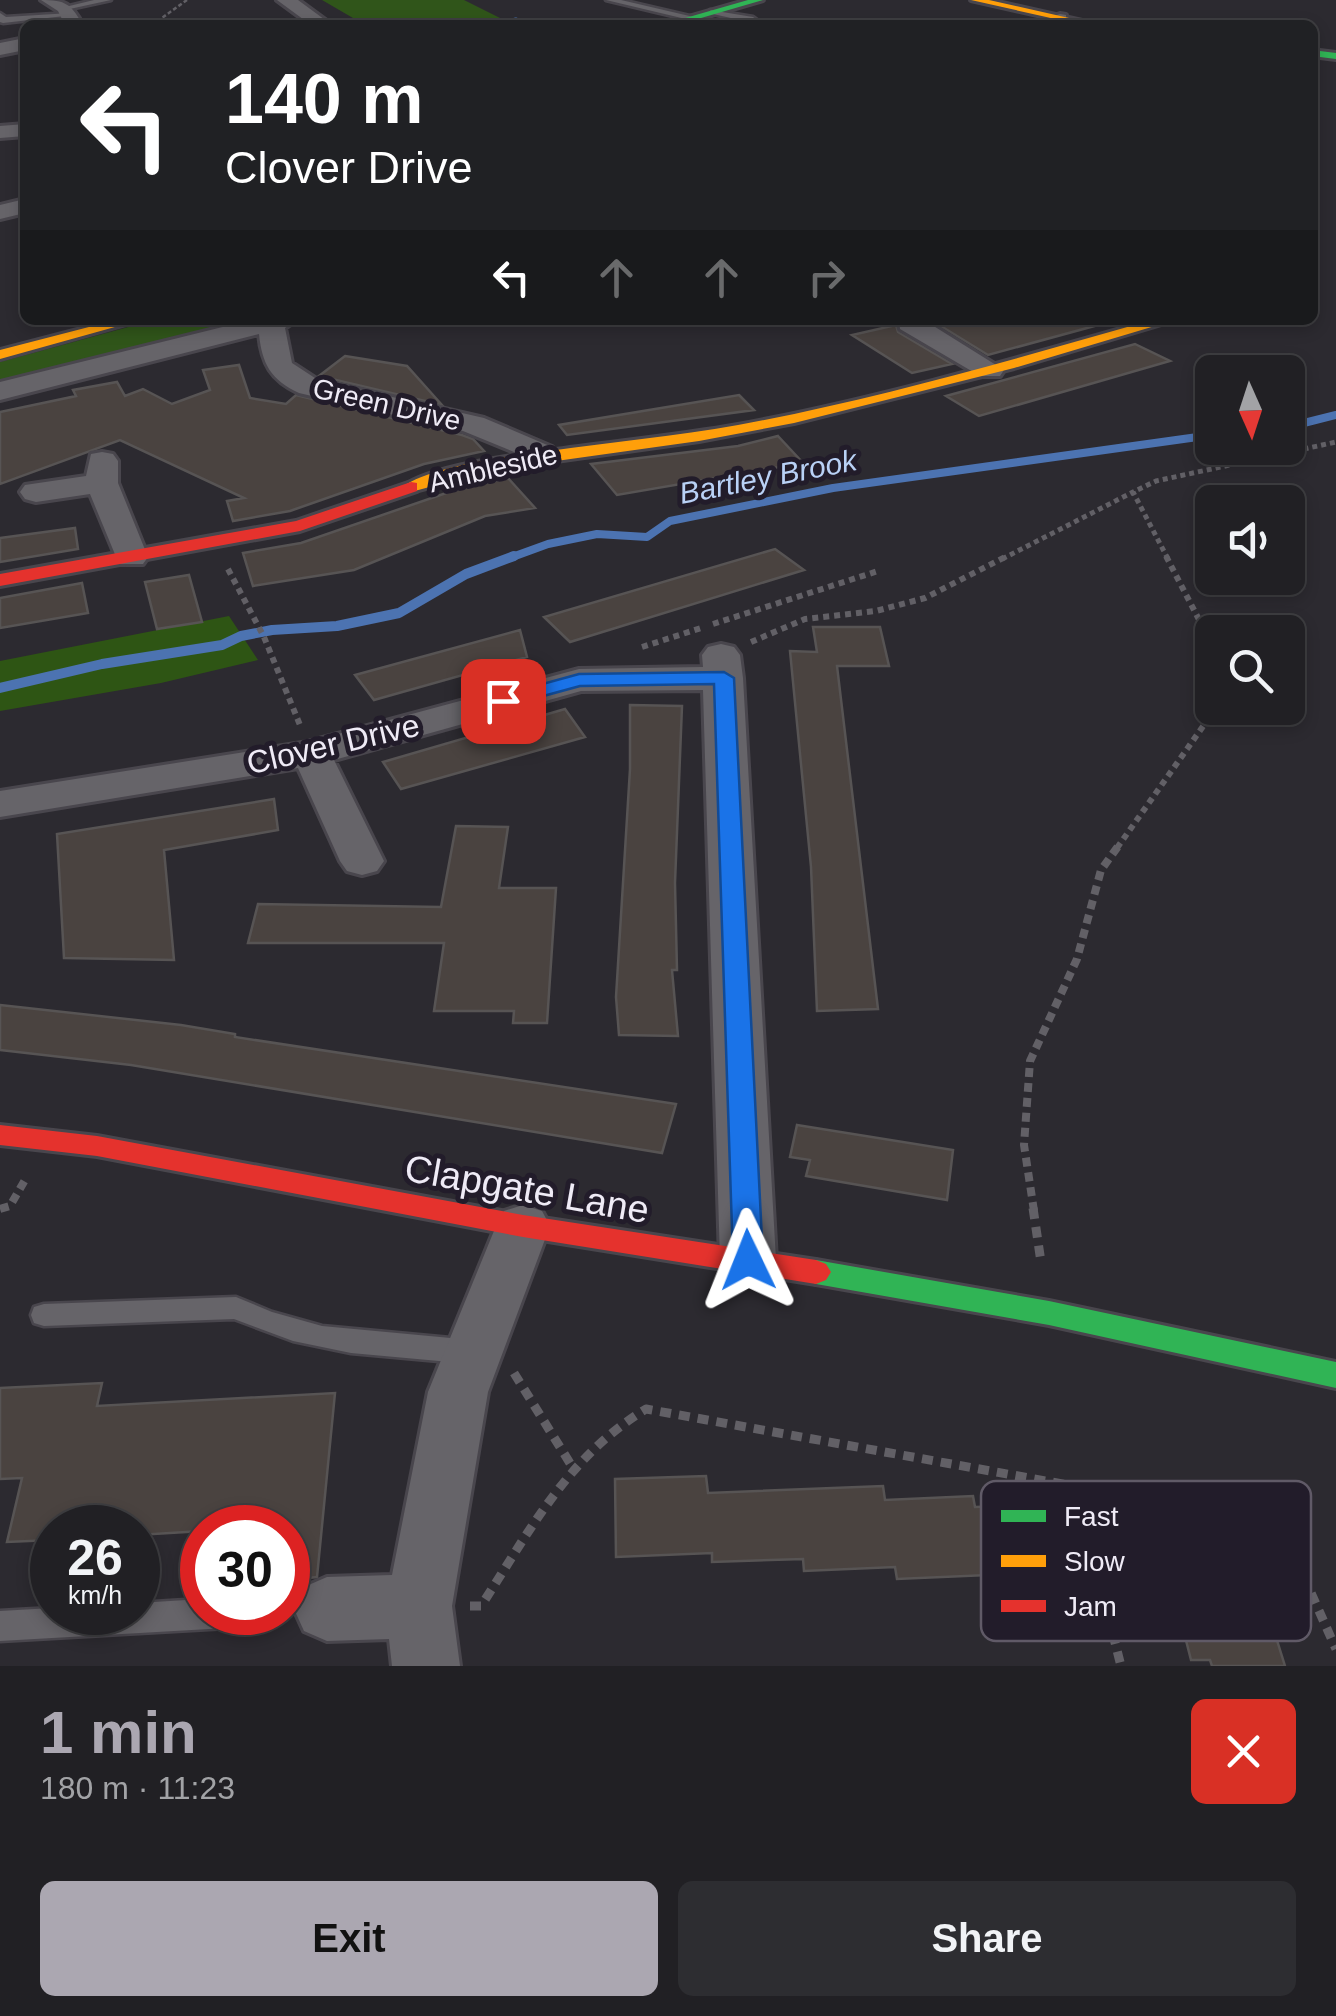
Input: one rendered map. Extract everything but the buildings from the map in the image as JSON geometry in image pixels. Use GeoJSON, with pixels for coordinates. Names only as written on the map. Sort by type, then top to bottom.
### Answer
{"type":"FeatureCollection","features":[{"type":"Feature","properties":{"kind":"street"},"geometry":{"type":"LineString","coordinates":[[976,0],[1042,20]]}},
{"type":"Feature","properties":{"kind":"street"},"geometry":{"type":"LineString","coordinates":[[283,5],[314,20]]}},
{"type":"Feature","properties":{"kind":"street"},"geometry":{"type":"LineString","coordinates":[[684,20],[756,10]]}},
{"type":"Feature","properties":{"kind":"street"},"geometry":{"type":"LineString","coordinates":[[0,356],[115,325]]}},
{"type":"Feature","properties":{"kind":"street"},"geometry":{"type":"LineString","coordinates":[[0,391],[265,325]]}},
{"type":"Feature","properties":{"kind":"street","name":"Green Drive"},"geometry":{"type":"LineString","coordinates":[[277,325],[276,363],[284,377],[328,392],[472,424],[541,454]]}},
{"type":"Feature","properties":{"kind":"street"},"geometry":{"type":"LineString","coordinates":[[913,325],[990,370]]}},
{"type":"Feature","properties":{"kind":"street","name":"Ambleside"},"geometry":{"type":"LineString","coordinates":[[0,580],[215,545],[300,526],[439,477],[541,454],[738,430],[990,370],[1140,325]]}},
{"type":"Feature","properties":{"kind":"street"},"geometry":{"type":"LineString","coordinates":[[36,492],[102,472],[131,557]]}},
{"type":"Feature","properties":{"kind":"street"},"geometry":{"type":"LineString","coordinates":[[722,666],[748,1260]]}},
{"type":"Feature","properties":{"kind":"street","name":"Clover Drive"},"geometry":{"type":"LineString","coordinates":[[0,804],[311,754],[579,680],[722,666]]}},
{"type":"Feature","properties":{"kind":"street"},"geometry":{"type":"LineString","coordinates":[[311,754],[362,862]]}},
{"type":"Feature","properties":{"kind":"street","name":"Clapgate Lane"},"geometry":{"type":"LineString","coordinates":[[0,1135],[97,1146],[524,1226],[748,1260],[1049,1313],[1336,1375]]}},
{"type":"Feature","properties":{"kind":"street"},"geometry":{"type":"LineString","coordinates":[[310,1611],[423,1636],[458,1392],[524,1226]]}},
{"type":"Feature","properties":{"kind":"lane"},"geometry":{"type":"LineString","coordinates":[[0,15],[3,20],[65,12],[107,0]]}},
{"type":"Feature","properties":{"kind":"lane"},"geometry":{"type":"LineString","coordinates":[[610,0],[703,15]]}},
{"type":"Feature","properties":{"kind":"lane"},"geometry":{"type":"LineString","coordinates":[[44,1315],[236,1308],[259,1320],[326,1341],[473,1354]]}},
{"type":"Feature","properties":{"kind":"lane"},"geometry":{"type":"LineString","coordinates":[[0,1626],[180,1616]]}},
{"type":"Feature","properties":{"kind":"path"},"geometry":{"type":"LineString","coordinates":[[159,20],[187,0]]}},
{"type":"Feature","properties":{"kind":"path"},"geometry":{"type":"LineString","coordinates":[[722,666],[805,620],[876,612],[925,598],[1156,481],[1336,442]]}},
{"type":"Feature","properties":{"kind":"path"},"geometry":{"type":"LineString","coordinates":[[1133,492],[1197,615]]}},
{"type":"Feature","properties":{"kind":"path"},"geometry":{"type":"LineString","coordinates":[[215,545],[264,637],[311,754]]}},
{"type":"Feature","properties":{"kind":"path"},"geometry":{"type":"LineString","coordinates":[[579,680],[582,667],[878,570]]}},
{"type":"Feature","properties":{"kind":"path"},"geometry":{"type":"LineString","coordinates":[[1049,1313],[1024,1145],[1030,1061],[1076,958],[1101,870],[1204,725]]}},
{"type":"Feature","properties":{"kind":"path"},"geometry":{"type":"LineString","coordinates":[[473,1354],[510,1366],[573,1469]]}},
{"type":"Feature","properties":{"kind":"path"},"geometry":{"type":"LineString","coordinates":[[423,1636],[481,1606],[585,1451],[646,1409],[1047,1481]]}},
{"type":"Feature","properties":{"kind":"path"},"geometry":{"type":"LineString","coordinates":[[1311,1593],[1336,1649]]}},
{"type":"Feature","properties":{"kind":"path"},"geometry":{"type":"LineString","coordinates":[[1114,1641],[1120,1666]]}},
{"type":"Feature","properties":{"kind":"green space"},"geometry":{"type":"Polygon","coordinates":[[[322,0],[464,0],[500,18],[486,20],[356,20],[322,0]]]}},
{"type":"Feature","properties":{"kind":"green space"},"geometry":{"type":"Polygon","coordinates":[[[136,325],[237,325],[0,389],[0,362],[136,325]]]}},
{"type":"Feature","properties":{"kind":"green space"},"geometry":{"type":"Polygon","coordinates":[[[229,616],[258,660],[161,683],[0,711],[0,661],[229,616]]]}},
{"type":"Feature","properties":{"kind":"waterway","name":"Bartley Brook"},"geometry":{"type":"LineString","coordinates":[[1305,423],[1336,415]]}},
{"type":"Feature","properties":{"kind":"waterway","name":"Bartley Brook"},"geometry":{"type":"LineString","coordinates":[[507,559],[548,544],[597,534],[647,537],[670,521],[833,488],[1195,437]]}},
{"type":"Feature","properties":{"kind":"waterway","name":"Bartley Brook"},"geometry":{"type":"LineString","coordinates":[[0,688],[102,664],[222,645],[241,636],[272,630],[337,626],[399,613],[466,574],[514,556]]}},
{"type":"Feature","properties":{"kind":"traffic: fast"},"geometry":{"type":"LineString","coordinates":[[684,20],[758,0]]}},
{"type":"Feature","properties":{"kind":"traffic: fast"},"geometry":{"type":"LineString","coordinates":[[1318,54],[1336,56]]}},
{"type":"Feature","properties":{"kind":"traffic: fast"},"geometry":{"type":"LineString","coordinates":[[816,1272],[1049,1313],[1336,1375]]}},
{"type":"Feature","properties":{"kind":"traffic: slow"},"geometry":{"type":"LineString","coordinates":[[976,0],[1071,20]]}},
{"type":"Feature","properties":{"kind":"traffic: slow"},"geometry":{"type":"LineString","coordinates":[[0,355],[114,325]]}},
{"type":"Feature","properties":{"kind":"traffic: slow"},"geometry":{"type":"LineString","coordinates":[[411,487],[492,465],[699,436],[794,418],[1150,325]]}},
{"type":"Feature","properties":{"kind":"traffic: jam"},"geometry":{"type":"LineString","coordinates":[[0,580],[300,526],[411,487]]}},
{"type":"Feature","properties":{"kind":"traffic: jam"},"geometry":{"type":"LineString","coordinates":[[0,1135],[97,1146],[523,1226],[816,1272]]}},
{"type":"Feature","properties":{"kind":"route"},"geometry":{"type":"LineString","coordinates":[[503,701],[579,680],[724,678],[748,1260]]}}]}
